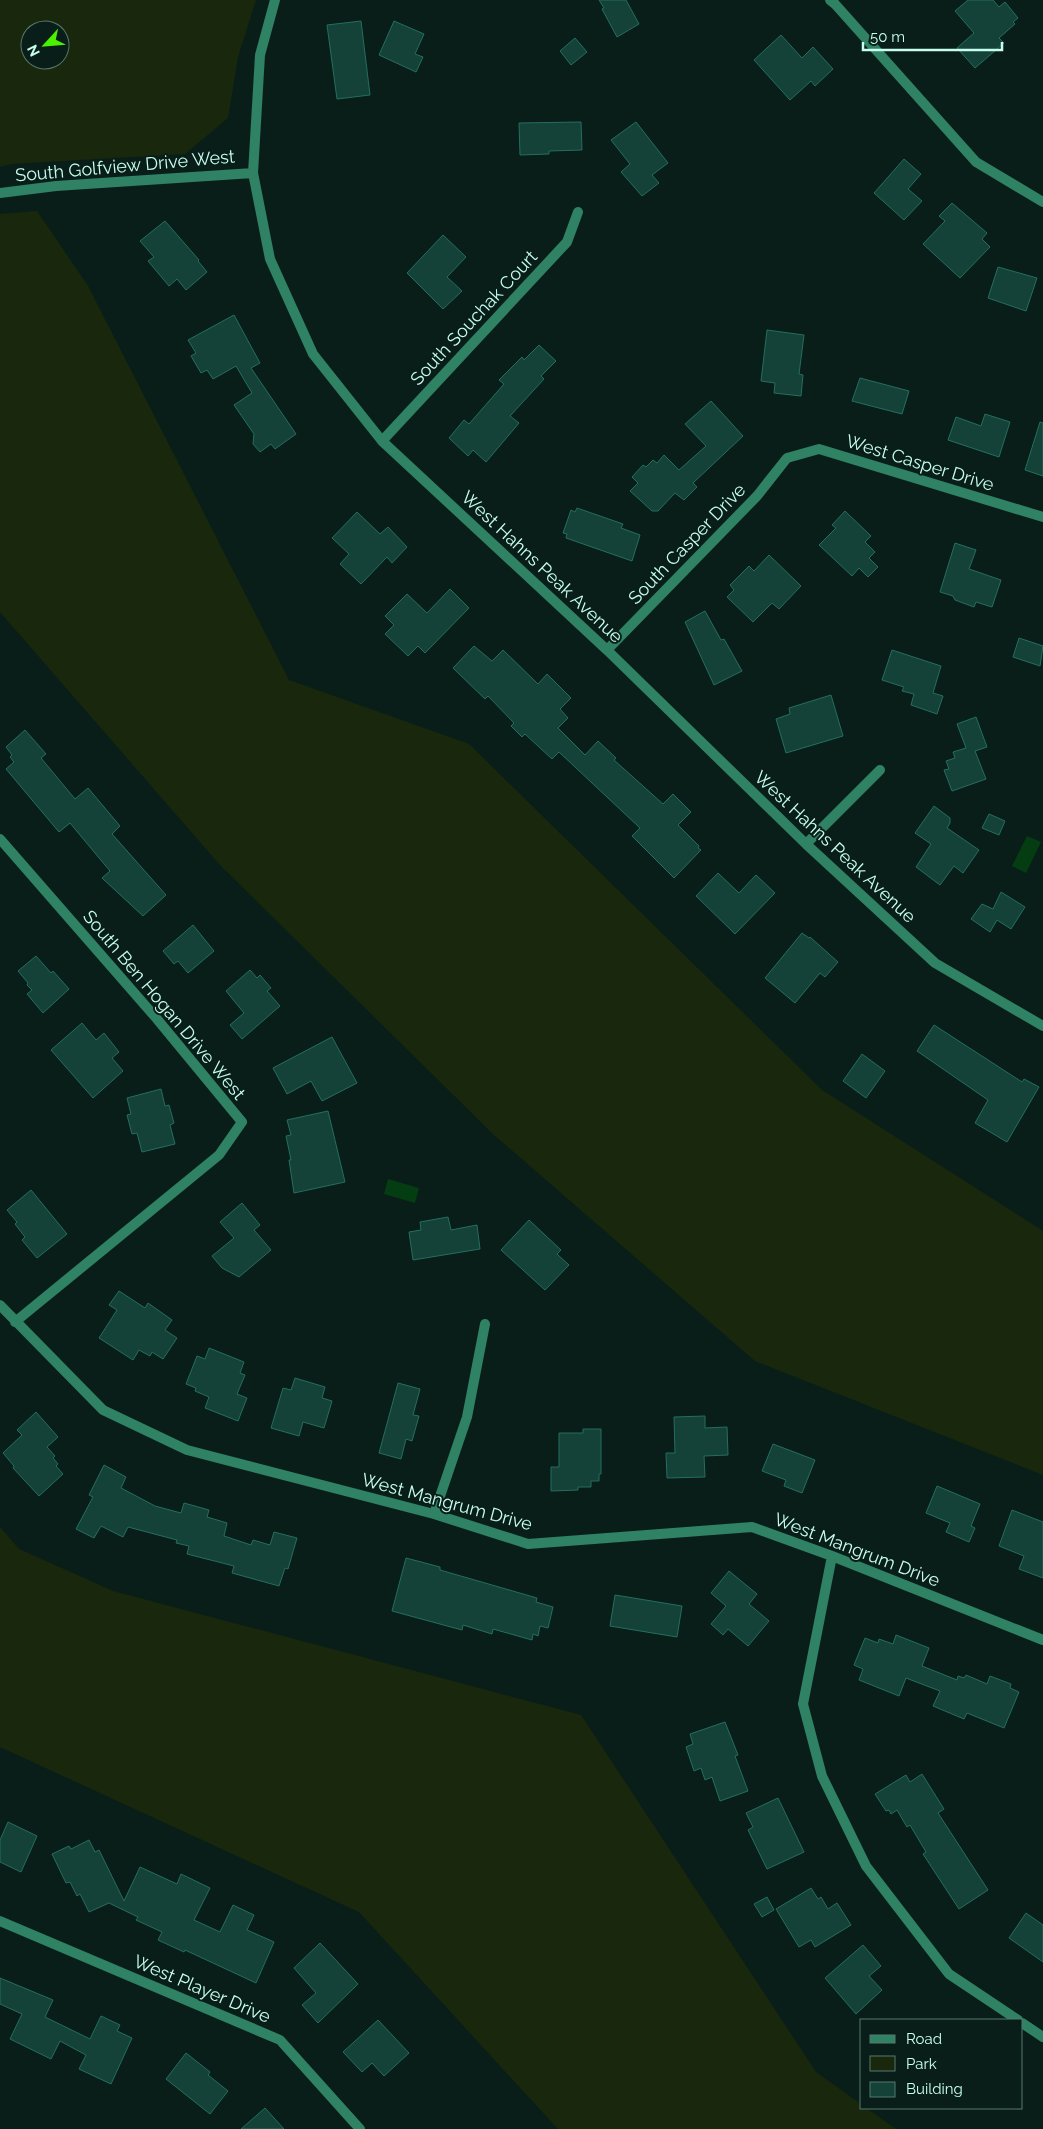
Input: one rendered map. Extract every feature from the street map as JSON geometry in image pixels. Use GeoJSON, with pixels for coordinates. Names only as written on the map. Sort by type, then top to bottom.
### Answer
{"type":"FeatureCollection","features":[{"type":"Feature","properties":{"kind":"street","name":"West Hahns Peak Avenue"},"geometry":{"type":"LineString","coordinates":[[275,0],[260,55],[252,173],[270,259],[312,354],[382,441],[608,650],[806,844],[935,963],[1043,1026]]}},
{"type":"Feature","properties":{"kind":"street"},"geometry":{"type":"LineString","coordinates":[[830,0],[976,162],[1043,202]]}},
{"type":"Feature","properties":{"kind":"street","name":"South Golfview Drive West"},"geometry":{"type":"LineString","coordinates":[[0,193],[56,186],[252,173]]}},
{"type":"Feature","properties":{"kind":"street","name":"South Souchak Court"},"geometry":{"type":"LineString","coordinates":[[382,441],[567,242],[578,212]]}},
{"type":"Feature","properties":{"kind":"street","name":"West Casper Drive"},"geometry":{"type":"LineString","coordinates":[[787,458],[818,449],[1043,517]]}},
{"type":"Feature","properties":{"kind":"street","name":"South Casper Drive"},"geometry":{"type":"LineString","coordinates":[[608,650],[757,496],[787,458]]}},
{"type":"Feature","properties":{"kind":"street"},"geometry":{"type":"LineString","coordinates":[[806,844],[880,770]]}},
{"type":"Feature","properties":{"kind":"street","name":"South Ben Hogan Drive West"},"geometry":{"type":"LineString","coordinates":[[0,839],[157,1019],[242,1122],[219,1155],[15,1322]]}},
{"type":"Feature","properties":{"kind":"street","name":"West Mangrum Drive"},"geometry":{"type":"LineString","coordinates":[[0,1305],[103,1410],[186,1450],[434,1514],[528,1544],[752,1527],[832,1556],[1043,1640]]}},
{"type":"Feature","properties":{"kind":"street"},"geometry":{"type":"LineString","coordinates":[[434,1514],[467,1417],[485,1324]]}},
{"type":"Feature","properties":{"kind":"street"},"geometry":{"type":"LineString","coordinates":[[832,1556],[803,1704],[822,1776],[866,1866],[949,1974],[1016,2019]]}},
{"type":"Feature","properties":{"kind":"street","name":"West Player Drive"},"geometry":{"type":"LineString","coordinates":[[0,1921],[280,2040],[360,2129]]}},
{"type":"Feature","properties":{"kind":"street"},"geometry":{"type":"LineString","coordinates":[[1023,2024],[1043,2037]]}},
{"type":"Feature","properties":{"kind":"green space"},"geometry":{"type":"Polygon","coordinates":[[[0,0],[256,0],[238,57],[228,118],[185,154],[10,164],[0,167],[0,0]]]}},
{"type":"Feature","properties":{"kind":"green space"},"geometry":{"type":"Polygon","coordinates":[[[37,211],[88,286],[289,680],[469,744],[822,1090],[1043,1231],[1043,1475],[755,1361],[493,1134],[220,865],[0,612],[0,214],[37,211]]]}},
{"type":"Feature","properties":{"kind":"green space"},"geometry":{"type":"Polygon","coordinates":[[[0,1527],[19,1549],[113,1591],[581,1715],[816,2072],[860,2104],[860,2109],[867,2109],[896,2129],[558,2129],[359,1912],[0,1747],[0,1527]]]}},
{"type":"Feature","properties":{"kind":"shaded area"},"geometry":{"type":"Polygon","coordinates":[[[1027,836],[1041,842],[1026,873],[1012,866],[1027,836]]]}},
{"type":"Feature","properties":{"kind":"shaded area"},"geometry":{"type":"Polygon","coordinates":[[[388,1179],[419,1188],[415,1203],[384,1194],[388,1179]]]}},
{"type":"Feature","properties":{"kind":"building"},"geometry":{"type":"Polygon","coordinates":[[[599,0],[626,0],[639,24],[617,37],[599,0]]]}},
{"type":"Feature","properties":{"kind":"building"},"geometry":{"type":"Polygon","coordinates":[[[968,0],[993,0],[999,7],[1005,2],[1018,18],[1013,22],[1015,24],[999,38],[1004,43],[975,68],[957,48],[974,33],[955,11],[968,0]]]}},
{"type":"Feature","properties":{"kind":"building"},"geometry":{"type":"Polygon","coordinates":[[[361,21],[370,95],[337,99],[327,25],[361,21]]]}},
{"type":"Feature","properties":{"kind":"building"},"geometry":{"type":"Polygon","coordinates":[[[394,21],[424,34],[415,54],[423,57],[416,72],[379,55],[394,21]]]}},
{"type":"Feature","properties":{"kind":"building"},"geometry":{"type":"Polygon","coordinates":[[[781,35],[802,58],[813,47],[833,69],[815,86],[811,81],[790,100],[754,60],[781,35]]]}},
{"type":"Feature","properties":{"kind":"building"},"geometry":{"type":"Polygon","coordinates":[[[575,38],[587,52],[571,65],[560,51],[575,38]]]}},
{"type":"Feature","properties":{"kind":"building"},"geometry":{"type":"Polygon","coordinates":[[[581,122],[582,150],[549,151],[549,154],[520,155],[519,123],[581,122]]]}},
{"type":"Feature","properties":{"kind":"building"},"geometry":{"type":"Polygon","coordinates":[[[636,122],[668,163],[652,175],[659,183],[642,196],[621,172],[630,164],[611,140],[636,122]]]}},
{"type":"Feature","properties":{"kind":"building"},"geometry":{"type":"Polygon","coordinates":[[[904,159],[921,174],[908,189],[922,201],[904,220],[874,193],[904,159]]]}},
{"type":"Feature","properties":{"kind":"building"},"geometry":{"type":"Polygon","coordinates":[[[952,203],[987,233],[982,239],[990,247],[960,278],[923,244],[945,221],[939,216],[952,203]]]}},
{"type":"Feature","properties":{"kind":"building"},"geometry":{"type":"Polygon","coordinates":[[[165,221],[207,272],[186,290],[177,279],[169,286],[148,261],[154,257],[140,241],[165,221]]]}},
{"type":"Feature","properties":{"kind":"building"},"geometry":{"type":"Polygon","coordinates":[[[443,235],[466,257],[447,277],[462,291],[443,309],[407,273],[443,235]]]}},
{"type":"Feature","properties":{"kind":"building"},"geometry":{"type":"Polygon","coordinates":[[[998,267],[1037,278],[1026,311],[988,298],[998,267]]]}},
{"type":"Feature","properties":{"kind":"building"},"geometry":{"type":"Polygon","coordinates":[[[234,315],[260,363],[251,368],[296,434],[275,449],[271,444],[260,452],[253,444],[254,434],[234,405],[252,393],[236,366],[213,379],[207,370],[201,373],[191,356],[196,353],[188,340],[234,315]]]}},
{"type":"Feature","properties":{"kind":"building"},"geometry":{"type":"Polygon","coordinates":[[[767,330],[804,335],[799,374],[803,375],[801,396],[774,393],[775,383],[761,381],[767,330]]]}},
{"type":"Feature","properties":{"kind":"building"},"geometry":{"type":"Polygon","coordinates":[[[539,345],[556,361],[541,376],[544,379],[510,416],[519,423],[486,462],[473,450],[468,456],[449,438],[464,420],[469,424],[504,384],[499,380],[522,357],[524,360],[539,345]]]}},
{"type":"Feature","properties":{"kind":"building"},"geometry":{"type":"Polygon","coordinates":[[[860,378],[909,391],[902,414],[852,401],[860,378]]]}},
{"type":"Feature","properties":{"kind":"building"},"geometry":{"type":"Polygon","coordinates":[[[711,401],[743,436],[693,483],[697,487],[684,500],[675,493],[658,511],[652,511],[630,491],[638,483],[632,477],[643,465],[646,467],[653,460],[657,463],[664,455],[679,470],[706,446],[685,424],[711,401]]]}},
{"type":"Feature","properties":{"kind":"building"},"geometry":{"type":"Polygon","coordinates":[[[985,414],[1010,422],[999,457],[948,440],[956,417],[981,426],[985,414]]]}},
{"type":"Feature","properties":{"kind":"building"},"geometry":{"type":"Polygon","coordinates":[[[1040,422],[1043,423],[1043,476],[1025,470],[1040,422]]]}},
{"type":"Feature","properties":{"kind":"building"},"geometry":{"type":"Polygon","coordinates":[[[577,508],[623,524],[621,528],[640,535],[632,561],[566,538],[567,534],[563,533],[571,510],[575,512],[577,508]]]}},
{"type":"Feature","properties":{"kind":"building"},"geometry":{"type":"Polygon","coordinates":[[[845,511],[871,536],[865,542],[875,552],[869,558],[878,567],[868,577],[859,568],[852,576],[819,545],[836,528],[832,525],[845,511]]]}},
{"type":"Feature","properties":{"kind":"building"},"geometry":{"type":"Polygon","coordinates":[[[357,512],[380,534],[388,527],[407,547],[392,563],[387,557],[361,584],[340,564],[349,554],[332,538],[357,512]]]}},
{"type":"Feature","properties":{"kind":"building"},"geometry":{"type":"Polygon","coordinates":[[[955,543],[976,550],[969,569],[1001,580],[992,607],[976,602],[974,607],[955,600],[953,596],[940,592],[955,543]]]}},
{"type":"Feature","properties":{"kind":"building"},"geometry":{"type":"Polygon","coordinates":[[[769,555],[801,586],[779,609],[772,603],[753,622],[727,597],[734,590],[730,585],[749,566],[754,571],[769,555]]]}},
{"type":"Feature","properties":{"kind":"building"},"geometry":{"type":"Polygon","coordinates":[[[450,589],[469,608],[425,653],[418,646],[408,656],[385,634],[394,625],[385,616],[407,594],[427,613],[450,589]]]}},
{"type":"Feature","properties":{"kind":"building"},"geometry":{"type":"Polygon","coordinates":[[[705,611],[721,640],[724,639],[742,671],[714,685],[685,622],[705,611]]]}},
{"type":"Feature","properties":{"kind":"building"},"geometry":{"type":"Polygon","coordinates":[[[1019,638],[1043,646],[1040,666],[1013,657],[1019,638]]]}},
{"type":"Feature","properties":{"kind":"building"},"geometry":{"type":"Polygon","coordinates":[[[474,646],[492,661],[503,650],[538,684],[547,674],[571,698],[560,709],[568,718],[558,728],[585,755],[598,741],[616,758],[614,760],[663,804],[673,794],[691,812],[678,825],[701,850],[674,878],[632,836],[640,828],[559,752],[552,759],[525,734],[522,737],[511,726],[514,723],[488,696],[485,699],[453,668],[474,646]]]}},
{"type":"Feature","properties":{"kind":"building"},"geometry":{"type":"Polygon","coordinates":[[[892,650],[941,666],[933,693],[943,696],[937,714],[911,705],[914,694],[902,691],[904,687],[882,680],[892,650]]]}},
{"type":"Feature","properties":{"kind":"building"},"geometry":{"type":"Polygon","coordinates":[[[831,695],[843,736],[786,753],[776,719],[790,714],[789,708],[831,695]]]}},
{"type":"Feature","properties":{"kind":"building"},"geometry":{"type":"Polygon","coordinates":[[[976,717],[987,747],[975,751],[986,779],[952,791],[944,770],[949,769],[946,761],[955,758],[953,752],[966,748],[957,724],[976,717]]]}},
{"type":"Feature","properties":{"kind":"building"},"geometry":{"type":"Polygon","coordinates":[[[25,730],[46,754],[41,758],[75,799],[88,788],[120,826],[112,834],[166,895],[143,916],[102,878],[110,871],[70,823],[59,832],[6,769],[14,762],[10,757],[12,755],[6,747],[25,730]]]}},
{"type":"Feature","properties":{"kind":"building"},"geometry":{"type":"Polygon","coordinates":[[[934,806],[950,818],[947,828],[979,850],[963,873],[954,866],[940,885],[916,867],[931,844],[915,833],[934,806]]]}},
{"type":"Feature","properties":{"kind":"building"},"geometry":{"type":"Polygon","coordinates":[[[989,814],[1005,821],[999,835],[982,828],[989,814]]]}},
{"type":"Feature","properties":{"kind":"building"},"geometry":{"type":"Polygon","coordinates":[[[718,873],[739,893],[756,875],[775,893],[735,934],[696,896],[718,873]]]}},
{"type":"Feature","properties":{"kind":"building"},"geometry":{"type":"Polygon","coordinates":[[[1001,892],[1025,907],[1011,929],[997,920],[990,932],[971,919],[982,904],[993,909],[1001,892]]]}},
{"type":"Feature","properties":{"kind":"building"},"geometry":{"type":"Polygon","coordinates":[[[193,925],[214,951],[188,973],[178,961],[174,964],[163,951],[193,925]]]}},
{"type":"Feature","properties":{"kind":"building"},"geometry":{"type":"Polygon","coordinates":[[[802,933],[810,937],[838,962],[825,977],[820,973],[795,1003],[765,978],[802,933]]]}},
{"type":"Feature","properties":{"kind":"building"},"geometry":{"type":"Polygon","coordinates":[[[36,956],[69,989],[43,1013],[27,994],[32,990],[18,971],[36,956]]]}},
{"type":"Feature","properties":{"kind":"building"},"geometry":{"type":"Polygon","coordinates":[[[250,970],[257,978],[260,975],[271,988],[267,991],[280,1006],[242,1039],[230,1025],[244,1013],[226,991],[250,970]]]}},
{"type":"Feature","properties":{"kind":"building"},"geometry":{"type":"Polygon","coordinates":[[[82,1023],[96,1040],[104,1033],[119,1052],[112,1058],[123,1071],[93,1098],[51,1050],[82,1023]]]}},
{"type":"Feature","properties":{"kind":"building"},"geometry":{"type":"Polygon","coordinates":[[[934,1025],[1022,1082],[1024,1079],[1039,1087],[1007,1142],[975,1123],[988,1100],[917,1051],[934,1025]]]}},
{"type":"Feature","properties":{"kind":"building"},"geometry":{"type":"Polygon","coordinates":[[[332,1037],[357,1083],[322,1101],[311,1081],[287,1094],[273,1068],[332,1037]]]}},
{"type":"Feature","properties":{"kind":"building"},"geometry":{"type":"Polygon","coordinates":[[[862,1054],[885,1071],[866,1098],[843,1081],[862,1054]]]}},
{"type":"Feature","properties":{"kind":"building"},"geometry":{"type":"Polygon","coordinates":[[[161,1089],[165,1106],[169,1105],[174,1123],[170,1125],[175,1144],[142,1152],[137,1133],[132,1134],[127,1115],[131,1114],[127,1098],[161,1089]]]}},
{"type":"Feature","properties":{"kind":"building"},"geometry":{"type":"Polygon","coordinates":[[[328,1111],[345,1182],[294,1193],[289,1160],[291,1160],[286,1136],[291,1135],[287,1120],[328,1111]]]}},
{"type":"Feature","properties":{"kind":"building"},"geometry":{"type":"Polygon","coordinates":[[[31,1190],[67,1234],[37,1258],[22,1240],[25,1237],[15,1224],[17,1222],[7,1210],[31,1190]]]}},
{"type":"Feature","properties":{"kind":"building"},"geometry":{"type":"Polygon","coordinates":[[[242,1203],[260,1225],[254,1230],[271,1250],[239,1277],[222,1268],[212,1256],[234,1238],[220,1222],[242,1203]]]}},
{"type":"Feature","properties":{"kind":"building"},"geometry":{"type":"Polygon","coordinates":[[[448,1217],[451,1230],[477,1225],[480,1249],[413,1260],[409,1232],[421,1230],[420,1222],[448,1217]]]}},
{"type":"Feature","properties":{"kind":"building"},"geometry":{"type":"Polygon","coordinates":[[[529,1220],[561,1250],[557,1254],[569,1265],[545,1290],[501,1250],[529,1220]]]}},
{"type":"Feature","properties":{"kind":"building"},"geometry":{"type":"Polygon","coordinates":[[[119,1291],[145,1308],[148,1303],[172,1320],[165,1330],[177,1338],[163,1359],[152,1352],[150,1356],[139,1350],[133,1360],[99,1338],[117,1310],[109,1305],[119,1291]]]}},
{"type":"Feature","properties":{"kind":"building"},"geometry":{"type":"Polygon","coordinates":[[[209,1348],[244,1362],[240,1373],[245,1375],[237,1394],[247,1398],[238,1421],[205,1408],[209,1397],[195,1391],[196,1388],[186,1384],[197,1356],[205,1359],[209,1348]]]}},
{"type":"Feature","properties":{"kind":"building"},"geometry":{"type":"Polygon","coordinates":[[[295,1378],[325,1387],[322,1398],[332,1401],[324,1428],[303,1422],[299,1436],[271,1428],[283,1388],[291,1390],[295,1378]]]}},
{"type":"Feature","properties":{"kind":"building"},"geometry":{"type":"Polygon","coordinates":[[[398,1383],[420,1389],[413,1415],[419,1416],[412,1441],[406,1439],[401,1459],[379,1453],[398,1383]]]}},
{"type":"Feature","properties":{"kind":"building"},"geometry":{"type":"Polygon","coordinates":[[[36,1412],[58,1437],[47,1447],[55,1456],[53,1458],[58,1464],[56,1466],[63,1474],[39,1496],[13,1468],[14,1466],[3,1453],[22,1435],[17,1430],[36,1412]]]}},
{"type":"Feature","properties":{"kind":"building"},"geometry":{"type":"Polygon","coordinates":[[[705,1416],[705,1428],[727,1427],[728,1455],[704,1456],[705,1477],[667,1478],[666,1453],[675,1453],[674,1417],[705,1416]]]}},
{"type":"Feature","properties":{"kind":"building"},"geometry":{"type":"Polygon","coordinates":[[[583,1429],[601,1429],[601,1474],[599,1474],[599,1481],[591,1481],[591,1487],[578,1487],[578,1490],[551,1491],[551,1467],[559,1467],[559,1433],[583,1433],[583,1429]]]}},
{"type":"Feature","properties":{"kind":"building"},"geometry":{"type":"Polygon","coordinates":[[[773,1444],[815,1460],[802,1493],[784,1486],[786,1480],[762,1471],[773,1444]]]}},
{"type":"Feature","properties":{"kind":"building"},"geometry":{"type":"Polygon","coordinates":[[[104,1465],[126,1477],[121,1488],[155,1506],[181,1513],[184,1503],[209,1510],[207,1517],[227,1523],[224,1536],[251,1545],[253,1540],[270,1545],[274,1532],[297,1538],[288,1569],[285,1568],[279,1586],[232,1573],[234,1566],[187,1554],[189,1546],[176,1543],[177,1540],[128,1527],[123,1537],[101,1526],[94,1538],[76,1529],[93,1497],[89,1495],[104,1465]]]}},
{"type":"Feature","properties":{"kind":"building"},"geometry":{"type":"Polygon","coordinates":[[[937,1486],[980,1504],[971,1526],[975,1528],[969,1542],[946,1532],[950,1523],[926,1513],[937,1486]]]}},
{"type":"Feature","properties":{"kind":"building"},"geometry":{"type":"Polygon","coordinates":[[[1012,1510],[1043,1522],[1043,1578],[1019,1569],[1024,1556],[999,1546],[1012,1510]]]}},
{"type":"Feature","properties":{"kind":"building"},"geometry":{"type":"Polygon","coordinates":[[[406,1558],[440,1567],[440,1570],[537,1598],[536,1602],[553,1607],[548,1628],[540,1626],[538,1636],[533,1634],[532,1640],[493,1629],[492,1634],[463,1625],[462,1630],[392,1611],[406,1558]]]}},
{"type":"Feature","properties":{"kind":"building"},"geometry":{"type":"Polygon","coordinates":[[[729,1571],[757,1594],[749,1604],[769,1621],[748,1646],[728,1629],[723,1635],[711,1624],[726,1606],[711,1593],[729,1571]]]}},
{"type":"Feature","properties":{"kind":"building"},"geometry":{"type":"Polygon","coordinates":[[[615,1595],[682,1606],[677,1637],[610,1626],[615,1595]]]}},
{"type":"Feature","properties":{"kind":"building"},"geometry":{"type":"Polygon","coordinates":[[[896,1635],[929,1648],[922,1666],[957,1680],[958,1676],[964,1678],[966,1675],[987,1684],[990,1676],[1011,1684],[1010,1688],[1019,1692],[1004,1728],[967,1713],[964,1719],[933,1706],[940,1691],[906,1678],[899,1696],[859,1680],[863,1669],[854,1665],[865,1638],[878,1643],[879,1639],[893,1644],[896,1635]]]}},
{"type":"Feature","properties":{"kind":"building"},"geometry":{"type":"Polygon","coordinates":[[[725,1722],[738,1755],[735,1756],[748,1791],[720,1801],[712,1777],[705,1780],[701,1768],[694,1771],[686,1747],[693,1744],[690,1734],[725,1722]]]}},
{"type":"Feature","properties":{"kind":"building"},"geometry":{"type":"Polygon","coordinates":[[[922,1774],[944,1809],[938,1813],[988,1890],[959,1909],[923,1854],[926,1852],[910,1825],[907,1827],[897,1810],[891,1814],[889,1810],[886,1811],[875,1794],[906,1775],[910,1782],[922,1774]]]}},
{"type":"Feature","properties":{"kind":"building"},"geometry":{"type":"Polygon","coordinates":[[[778,1798],[804,1852],[767,1869],[748,1830],[753,1827],[746,1813],[778,1798]]]}},
{"type":"Feature","properties":{"kind":"building"},"geometry":{"type":"Polygon","coordinates":[[[8,1822],[37,1836],[21,1872],[0,1862],[0,1840],[8,1822]]]}},
{"type":"Feature","properties":{"kind":"building"},"geometry":{"type":"Polygon","coordinates":[[[89,1840],[95,1852],[99,1850],[124,1901],[140,1867],[177,1884],[181,1874],[210,1888],[194,1920],[220,1932],[233,1905],[254,1915],[247,1930],[274,1942],[256,1983],[185,1950],[184,1952],[158,1940],[162,1932],[136,1920],[138,1917],[109,1903],[89,1912],[80,1894],[77,1896],[70,1882],[66,1883],[52,1854],[69,1846],[71,1849],[89,1840]]]}},
{"type":"Feature","properties":{"kind":"building"},"geometry":{"type":"Polygon","coordinates":[[[811,1888],[818,1899],[821,1897],[828,1909],[837,1903],[851,1925],[815,1947],[811,1940],[799,1947],[776,1909],[811,1888]]]}},
{"type":"Feature","properties":{"kind":"building"},"geometry":{"type":"Polygon","coordinates":[[[767,1897],[774,1910],[762,1917],[754,1904],[767,1897]]]}},
{"type":"Feature","properties":{"kind":"building"},"geometry":{"type":"Polygon","coordinates":[[[1026,1913],[1043,1925],[1043,1962],[1009,1938],[1026,1913]]]}},
{"type":"Feature","properties":{"kind":"building"},"geometry":{"type":"Polygon","coordinates":[[[320,1943],[358,1984],[318,2023],[302,2005],[316,1993],[294,1968],[320,1943]]]}},
{"type":"Feature","properties":{"kind":"building"},"geometry":{"type":"Polygon","coordinates":[[[863,1945],[881,1966],[869,1976],[882,1990],[856,2014],[825,1978],[863,1945]]]}},
{"type":"Feature","properties":{"kind":"building"},"geometry":{"type":"Polygon","coordinates":[[[0,1978],[53,2000],[45,2017],[90,2039],[101,2016],[120,2025],[117,2031],[132,2038],[111,2084],[79,2069],[86,2055],[60,2041],[51,2059],[10,2039],[22,2014],[0,2004],[0,1978]]]}},
{"type":"Feature","properties":{"kind":"building"},"geometry":{"type":"Polygon","coordinates":[[[378,2020],[409,2053],[384,2076],[372,2063],[362,2072],[343,2052],[378,2020]]]}},
{"type":"Feature","properties":{"kind":"building"},"geometry":{"type":"Polygon","coordinates":[[[186,2053],[210,2072],[208,2075],[228,2091],[210,2114],[166,2079],[186,2053]]]}},
{"type":"Feature","properties":{"kind":"building"},"geometry":{"type":"Polygon","coordinates":[[[265,2108],[284,2129],[241,2129],[265,2108]]]}}]}
